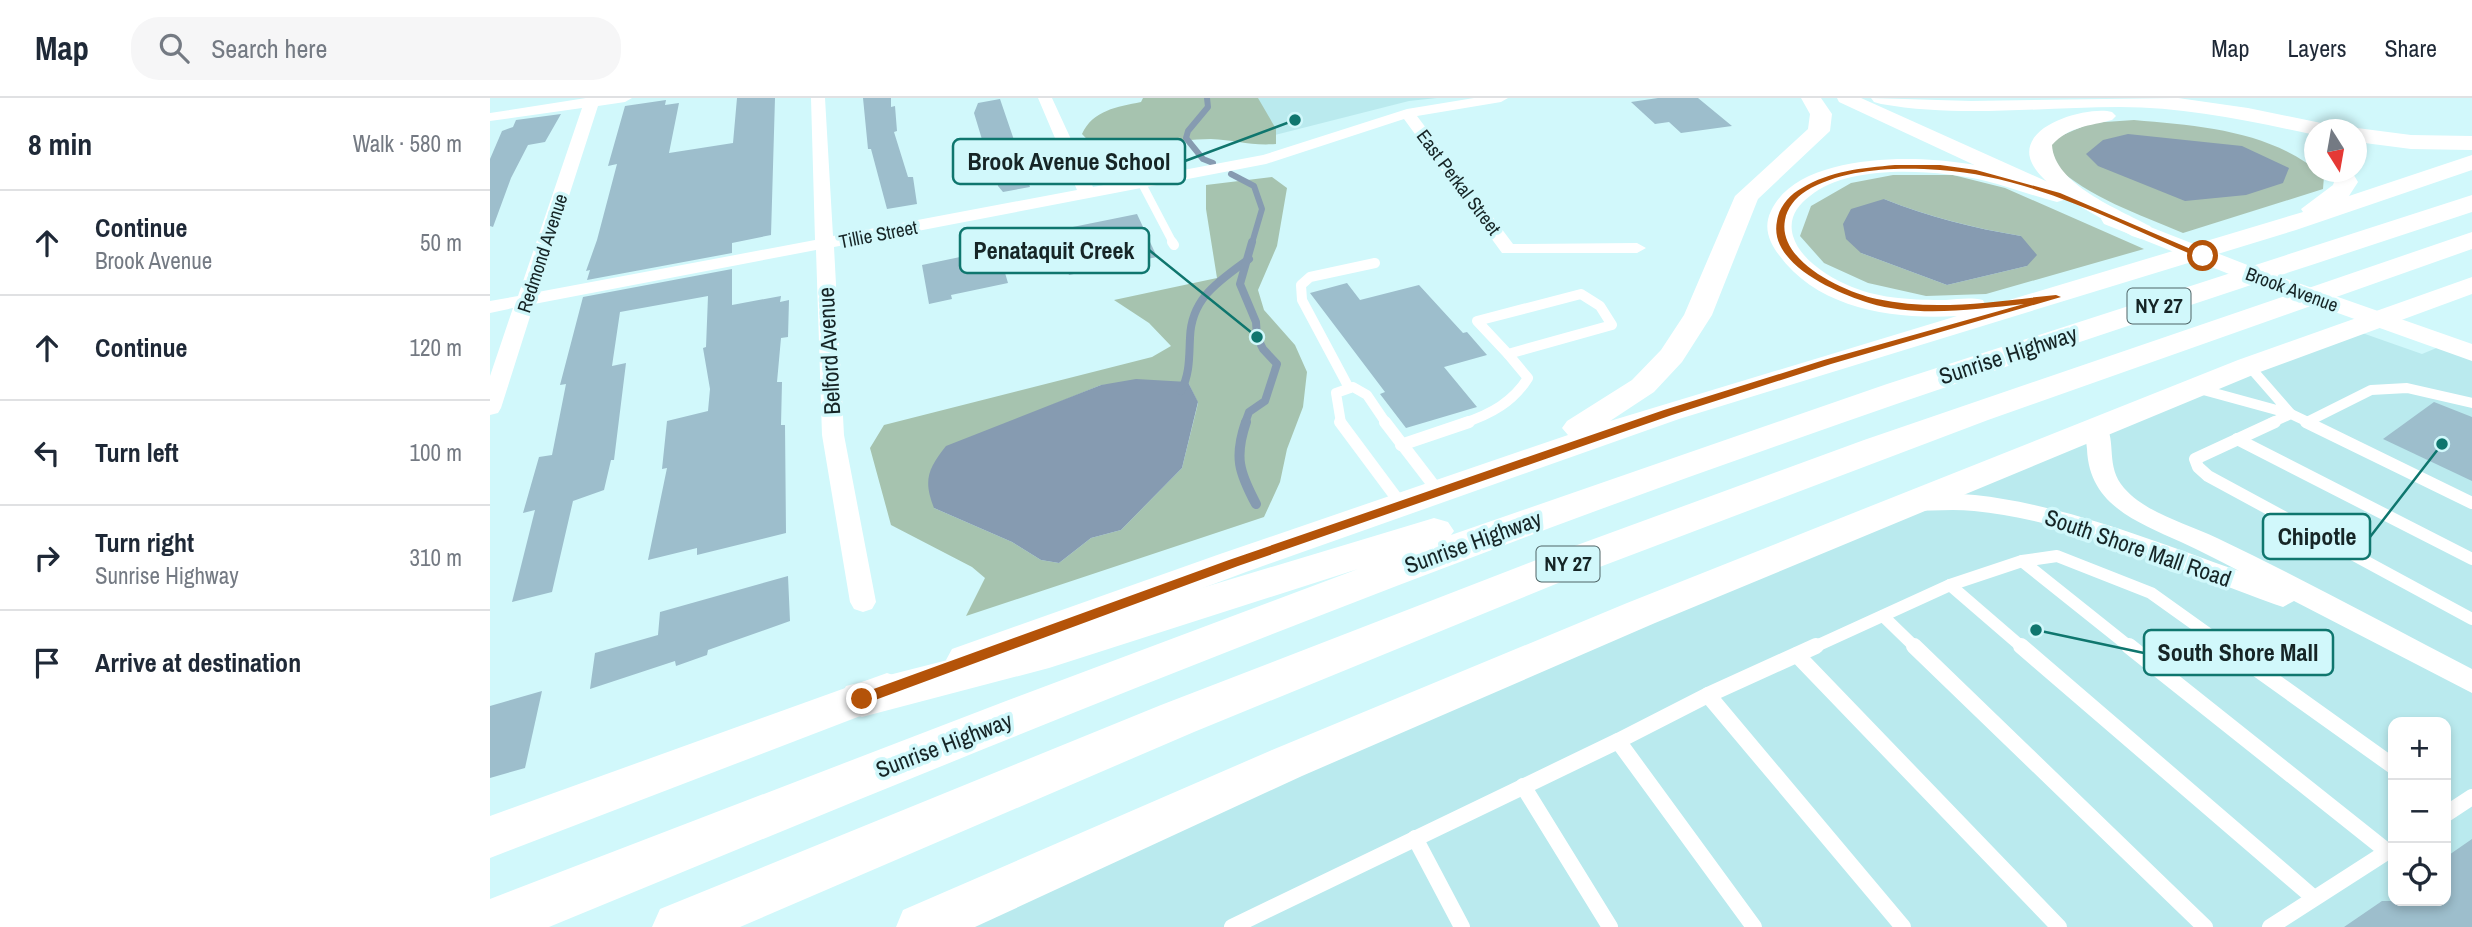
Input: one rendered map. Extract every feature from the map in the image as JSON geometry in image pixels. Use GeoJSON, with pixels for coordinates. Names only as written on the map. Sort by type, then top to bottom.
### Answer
{"type":"FeatureCollection","features":[{"type":"Feature","properties":{"kind":"highway","name":"Sunrise Highway"},"geometry":{"type":"LineString","coordinates":[[490,925],[1118,676],[1460,547],[1868,402],[2472,203]]}},
{"type":"Feature","properties":{"kind":"highway","name":"Sunrise Highway"},"geometry":{"type":"LineString","coordinates":[[679,927],[1152,729],[1546,572],[1879,447],[2472,240]]}},
{"type":"Feature","properties":{"kind":"highway"},"geometry":{"type":"LineString","coordinates":[[862,699],[1049,651],[1430,532],[1654,477]]}},
{"type":"Feature","properties":{"kind":"main road"},"geometry":{"type":"LineString","coordinates":[[1524,461],[1643,386],[1672,356],[1698,315],[1747,196],[1819,131],[1821,114],[1811,98]]}},
{"type":"Feature","properties":{"kind":"main road"},"geometry":{"type":"LineString","coordinates":[[1881,98],[1919,105],[1967,108],[2108,101],[2156,102],[2206,107],[2304,126]]}},
{"type":"Feature","properties":{"kind":"main road"},"geometry":{"type":"LineString","coordinates":[[2141,231],[2052,176],[2040,160],[2039,148],[2043,139],[2059,127],[2076,121],[2110,116],[2151,115],[2234,126],[2304,148]]}},
{"type":"Feature","properties":{"kind":"main road"},"geometry":{"type":"LineString","coordinates":[[2367,136],[2420,143],[2472,143]]}},
{"type":"Feature","properties":{"kind":"main road","name":"Sunrise Highway"},"geometry":{"type":"LineString","coordinates":[[490,837],[862,699],[1524,461],[1814,366],[2056,297],[2287,225],[2472,162]]}},
{"type":"Feature","properties":{"kind":"main road"},"geometry":{"type":"LineString","coordinates":[[2056,297],[1945,309],[1908,307],[1858,297],[1829,286],[1801,266],[1784,245],[1780,226],[1786,206],[1803,190],[1832,177],[1866,169],[1952,169],[1988,175],[2057,195]]}},
{"type":"Feature","properties":{"kind":"main road"},"geometry":{"type":"LineString","coordinates":[[2287,225],[2341,191],[2346,182]]}},
{"type":"Feature","properties":{"kind":"main road"},"geometry":{"type":"LineString","coordinates":[[921,927],[1287,762],[1618,622],[2249,366],[2472,285]]}},
{"type":"Feature","properties":{"kind":"street"},"geometry":{"type":"LineString","coordinates":[[490,117],[592,100],[625,98]]}},
{"type":"Feature","properties":{"kind":"street","name":"Belford Avenue"},"geometry":{"type":"LineString","coordinates":[[818,98],[833,435],[863,602]]}},
{"type":"Feature","properties":{"kind":"street"},"geometry":{"type":"LineString","coordinates":[[1045,98],[1088,195]]}},
{"type":"Feature","properties":{"kind":"street","name":"Tillie Street"},"geometry":{"type":"LineString","coordinates":[[490,307],[1266,159],[1407,113],[1501,98]]}},
{"type":"Feature","properties":{"kind":"street","name":"Brook Avenue"},"geometry":{"type":"LineString","coordinates":[[1846,98],[2141,231],[2242,271],[2472,353]]}},
{"type":"Feature","properties":{"kind":"street","name":"Redmond Avenue"},"geometry":{"type":"LineString","coordinates":[[490,408],[592,100]]}},
{"type":"Feature","properties":{"kind":"street","name":"East Perkal Street"},"geometry":{"type":"LineString","coordinates":[[1407,113],[1508,249],[1637,248]]}},
{"type":"Feature","properties":{"kind":"street","name":"South Shore Mall Road"},"geometry":{"type":"LineString","coordinates":[[2096,428],[2099,462],[2104,478],[2116,494],[2135,511],[2208,544],[2472,682]]}},
{"type":"Feature","properties":{"kind":"street","name":"South Shore Mall Road"},"geometry":{"type":"LineString","coordinates":[[1910,503],[1973,503],[2030,512],[2115,537],[2360,624]]}},
{"type":"Feature","properties":{"kind":"lane"},"geometry":{"type":"LineString","coordinates":[[1142,184],[1174,245]]}},
{"type":"Feature","properties":{"kind":"lane"},"geometry":{"type":"LineString","coordinates":[[1375,263],[1310,277],[1301,285],[1302,300],[1349,388],[1367,395],[1437,491]]}},
{"type":"Feature","properties":{"kind":"lane"},"geometry":{"type":"LineString","coordinates":[[1401,445],[1489,414],[1523,390],[1528,378],[1477,321],[1581,294],[1593,298],[1607,313],[1612,325],[1600,331],[1508,354]]}},
{"type":"Feature","properties":{"kind":"lane"},"geometry":{"type":"LineString","coordinates":[[2249,366],[2291,414]]}},
{"type":"Feature","properties":{"kind":"lane"},"geometry":{"type":"LineString","coordinates":[[1349,388],[1336,393],[1339,420],[1401,504]]}},
{"type":"Feature","properties":{"kind":"lane"},"geometry":{"type":"LineString","coordinates":[[2196,388],[2291,414],[2472,503]]}},
{"type":"Feature","properties":{"kind":"lane"},"geometry":{"type":"LineString","coordinates":[[2307,422],[2371,390],[2407,388],[2472,403]]}},
{"type":"Feature","properties":{"kind":"lane"},"geometry":{"type":"LineString","coordinates":[[2291,414],[2195,458],[2197,467],[2208,476],[2472,619]]}},
{"type":"Feature","properties":{"kind":"lane"},"geometry":{"type":"LineString","coordinates":[[2237,439],[2472,559]]}},
{"type":"Feature","properties":{"kind":"lane"},"geometry":{"type":"LineString","coordinates":[[1232,927],[1708,695],[1883,616],[1950,586],[2022,561],[2057,556],[2151,593],[2388,762]]}},
{"type":"Feature","properties":{"kind":"lane"},"geometry":{"type":"LineString","coordinates":[[2022,561],[2388,848]]}},
{"type":"Feature","properties":{"kind":"lane"},"geometry":{"type":"LineString","coordinates":[[1950,586],[2314,898]]}},
{"type":"Feature","properties":{"kind":"lane"},"geometry":{"type":"LineString","coordinates":[[1883,616],[2205,927]]}},
{"type":"Feature","properties":{"kind":"lane"},"geometry":{"type":"LineString","coordinates":[[1797,655],[2059,927]]}},
{"type":"Feature","properties":{"kind":"lane"},"geometry":{"type":"LineString","coordinates":[[1708,695],[1903,927]]}},
{"type":"Feature","properties":{"kind":"lane"},"geometry":{"type":"LineString","coordinates":[[1618,741],[1754,927]]}},
{"type":"Feature","properties":{"kind":"lane"},"geometry":{"type":"LineString","coordinates":[[1523,786],[1610,927]]}},
{"type":"Feature","properties":{"kind":"lane"},"geometry":{"type":"LineString","coordinates":[[2451,808],[2472,797]]}},
{"type":"Feature","properties":{"kind":"lane"},"geometry":{"type":"LineString","coordinates":[[1415,838],[1462,927]]}},
{"type":"Feature","properties":{"kind":"lane"},"geometry":{"type":"LineString","coordinates":[[2270,927],[2388,852]]}},
{"type":"Feature","properties":{"kind":"shaded area"},"geometry":{"type":"Polygon","coordinates":[[[1244,98],[1437,98],[1409,101],[1263,138],[1244,98]]]}},
{"type":"Feature","properties":{"kind":"shaded area"},"geometry":{"type":"Polygon","coordinates":[[[2128,134],[2242,146],[2289,168],[2283,183],[2246,195],[2185,201],[2098,166],[2086,154],[2103,140],[2128,134]]]}},
{"type":"Feature","properties":{"kind":"shaded area"},"geometry":{"type":"Polygon","coordinates":[[[1884,199],[1951,221],[2021,236],[2037,255],[2027,266],[1947,285],[1861,253],[1846,239],[1843,224],[1851,209],[1884,199]]]}},
{"type":"Feature","properties":{"kind":"shaded area"},"geometry":{"type":"Polygon","coordinates":[[[2348,328],[2422,354],[2446,344],[2472,353],[2472,927],[921,927],[2348,328]]]}},
{"type":"Feature","properties":{"kind":"shaded area"},"geometry":{"type":"Polygon","coordinates":[[[1136,379],[1188,382],[1198,402],[1182,468],[1121,530],[1091,538],[1059,563],[1041,560],[1012,542],[934,508],[929,490],[929,475],[946,446],[1101,385],[1136,379]]]}},
{"type":"Feature","properties":{"kind":"green space"},"geometry":{"type":"Polygon","coordinates":[[[1143,98],[1258,98],[1276,129],[1276,144],[1197,139],[1157,144],[1103,156],[1082,134],[1099,115],[1141,102],[1143,98]]]}},
{"type":"Feature","properties":{"kind":"green space"},"geometry":{"type":"Polygon","coordinates":[[[2134,120],[2235,133],[2282,149],[2304,161],[2304,182],[2324,182],[2323,189],[2183,233],[2098,196],[2053,164],[2051,140],[2091,123],[2134,120]]]}},
{"type":"Feature","properties":{"kind":"green space"},"geometry":{"type":"Polygon","coordinates":[[[1893,175],[1953,175],[2005,188],[2144,249],[1986,294],[1926,296],[1868,283],[1824,263],[1800,236],[1811,206],[1851,183],[1893,175]],[[1884,199],[1861,253],[1947,285],[2027,266],[2021,236],[1952,221],[1884,199]]]}},
{"type":"Feature","properties":{"kind":"green space"},"geometry":{"type":"Polygon","coordinates":[[[1272,177],[1287,188],[1277,246],[1258,290],[1264,310],[1295,345],[1307,372],[1303,407],[1287,449],[1280,482],[1264,517],[966,616],[985,578],[972,567],[891,525],[870,448],[884,425],[1152,357],[1171,346],[1149,323],[1114,300],[1217,278],[1206,209],[1206,185],[1272,177]],[[1188,382],[1101,385],[984,433],[934,508],[1012,542],[1041,560],[1059,563],[1091,538],[1121,530],[1182,468],[1198,403],[1188,382]]]}},
{"type":"Feature","properties":{"kind":"building"},"geometry":{"type":"Polygon","coordinates":[[[737,98],[775,98],[771,235],[732,243],[732,253],[587,280],[590,270],[586,271],[617,164],[608,166],[625,106],[666,100],[665,105],[679,103],[669,153],[733,143],[737,98]]]}},
{"type":"Feature","properties":{"kind":"building"},"geometry":{"type":"Polygon","coordinates":[[[863,98],[891,98],[891,107],[895,106],[897,131],[894,132],[908,177],[913,177],[917,204],[887,209],[871,149],[868,149],[863,98]]]}},
{"type":"Feature","properties":{"kind":"building"},"geometry":{"type":"Polygon","coordinates":[[[1658,98],[1698,98],[1732,126],[1681,133],[1669,122],[1655,124],[1631,102],[1658,98]]]}},
{"type":"Feature","properties":{"kind":"building"},"geometry":{"type":"Polygon","coordinates":[[[1000,99],[1030,187],[1003,192],[998,186],[992,155],[987,156],[974,113],[978,103],[1000,99]]]}},
{"type":"Feature","properties":{"kind":"building"},"geometry":{"type":"Polygon","coordinates":[[[561,114],[545,142],[528,145],[511,178],[493,227],[490,226],[490,159],[502,131],[513,127],[516,120],[561,114]]]}},
{"type":"Feature","properties":{"kind":"building"},"geometry":{"type":"Polygon","coordinates":[[[1137,214],[1157,257],[1069,275],[1053,231],[1137,214]]]}},
{"type":"Feature","properties":{"kind":"building"},"geometry":{"type":"Polygon","coordinates":[[[998,249],[1008,283],[951,295],[952,299],[929,304],[922,265],[998,249]]]}},
{"type":"Feature","properties":{"kind":"building"},"geometry":{"type":"Polygon","coordinates":[[[732,269],[732,305],[781,296],[780,302],[789,300],[788,337],[781,338],[777,382],[782,382],[781,425],[785,425],[786,533],[697,555],[697,548],[648,560],[667,468],[662,469],[667,421],[708,411],[710,389],[703,348],[706,347],[708,296],[620,312],[612,366],[626,363],[614,460],[611,460],[604,490],[573,501],[552,592],[512,602],[535,510],[523,513],[539,457],[552,455],[566,384],[560,385],[583,297],[732,269]]]}},
{"type":"Feature","properties":{"kind":"building"},"geometry":{"type":"Polygon","coordinates":[[[1347,283],[1360,300],[1419,285],[1487,355],[1444,367],[1477,407],[1406,428],[1380,394],[1385,392],[1310,293],[1347,283]]]}},
{"type":"Feature","properties":{"kind":"building"},"geometry":{"type":"Polygon","coordinates":[[[2434,402],[2472,417],[2472,481],[2383,439],[2434,402]]]}},
{"type":"Feature","properties":{"kind":"building"},"geometry":{"type":"Polygon","coordinates":[[[788,576],[790,621],[708,650],[707,655],[676,666],[675,661],[590,689],[595,653],[658,635],[660,612],[788,576]]]}},
{"type":"Feature","properties":{"kind":"building"},"geometry":{"type":"Polygon","coordinates":[[[542,691],[525,768],[490,778],[490,706],[542,691]]]}},
{"type":"Feature","properties":{"kind":"building"},"geometry":{"type":"Polygon","coordinates":[[[2472,839],[2472,927],[2344,927],[2382,901],[2388,901],[2388,906],[2451,906],[2451,854],[2472,839]]]}},
{"type":"Feature","properties":{"kind":"waterway"},"geometry":{"type":"LineString","coordinates":[[1207,98],[1208,107],[1188,131],[1186,138],[1203,159],[1213,163]]}},
{"type":"Feature","properties":{"kind":"waterway"},"geometry":{"type":"LineString","coordinates":[[1231,174],[1254,186],[1262,209],[1252,243]]}},
{"type":"Feature","properties":{"kind":"waterway"},"geometry":{"type":"LineString","coordinates":[[1247,261],[1252,242]]}},
{"type":"Feature","properties":{"kind":"waterway"},"geometry":{"type":"LineString","coordinates":[[1181,391],[1188,372],[1195,312],[1217,283],[1247,261]]}},
{"type":"Feature","properties":{"kind":"waterway"},"geometry":{"type":"LineString","coordinates":[[1245,423],[1249,412],[1265,401],[1277,364],[1263,349],[1257,337],[1256,322],[1240,284],[1247,261]]}},
{"type":"Feature","properties":{"kind":"waterway"},"geometry":{"type":"LineString","coordinates":[[1246,422],[1240,445],[1240,464],[1256,504]]}},
{"type":"Feature","properties":{"kind":"place","name":"Brook Avenue School"},"geometry":{"type":"Point","coordinates":[1295,120]}},
{"type":"Feature","properties":{"kind":"place","name":"Penataquit Creek"},"geometry":{"type":"Point","coordinates":[1257,337]}},
{"type":"Feature","properties":{"kind":"place","name":"Chipotle"},"geometry":{"type":"Point","coordinates":[2442,444]}},
{"type":"Feature","properties":{"kind":"place","name":"South Shore Mall"},"geometry":{"type":"Point","coordinates":[2036,630]}},
{"type":"Feature","properties":{"kind":"route"},"geometry":{"type":"LineString","coordinates":[[862,699],[1233,563],[1668,412],[1827,362],[2056,297],[1927,309],[1874,301],[1829,286],[1794,260],[1780,233],[1782,213],[1790,201],[1822,180],[1854,171],[1895,167],[1940,167],[1976,172],[2057,195],[2203,256]]}}]}
